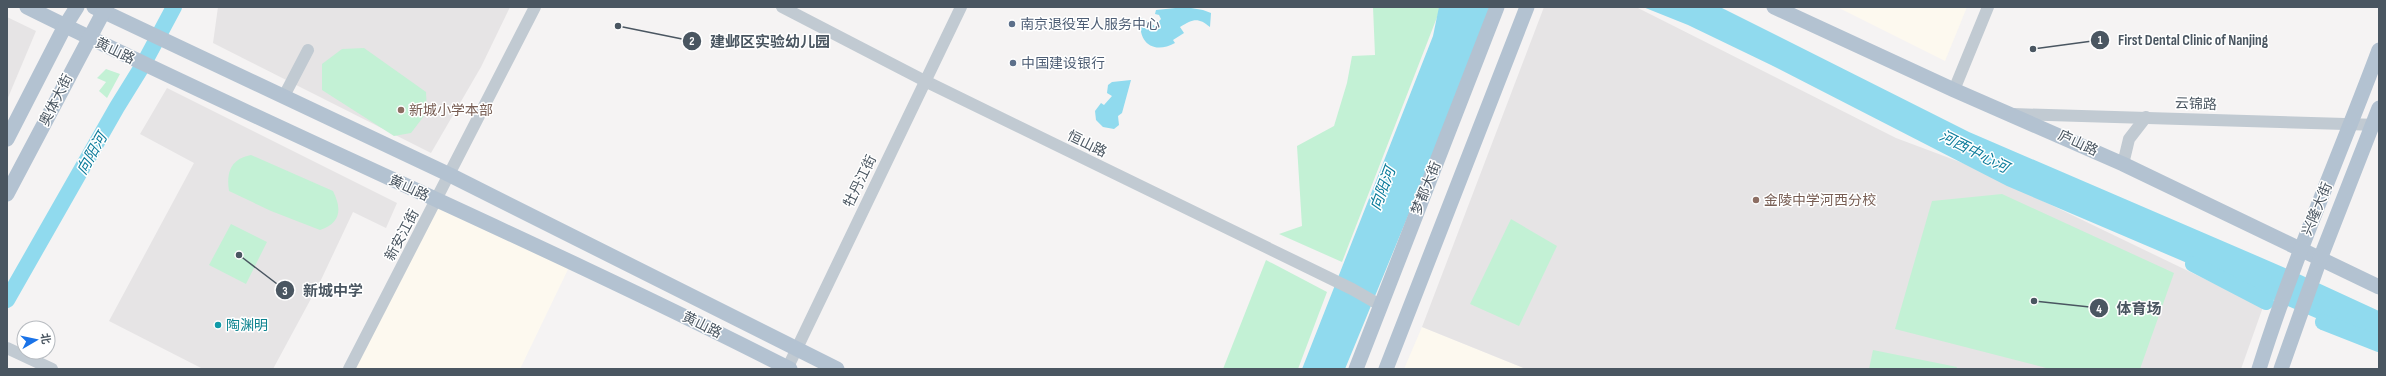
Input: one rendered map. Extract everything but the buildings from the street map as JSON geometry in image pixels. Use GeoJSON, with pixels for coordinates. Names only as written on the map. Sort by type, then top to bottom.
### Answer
{"type":"FeatureCollection","features":[{"type":"Feature","properties":{"kind":"main road","name":"黄山路"},"geometry":{"type":"LineString","coordinates":[[27,7],[88,38],[437,201],[572,261],[788,369]]}},
{"type":"Feature","properties":{"kind":"main road","name":"奥体大街"},"geometry":{"type":"LineString","coordinates":[[7,139],[65,26],[77,7]]}},
{"type":"Feature","properties":{"kind":"main road","name":"梦都大街"},"geometry":{"type":"LineString","coordinates":[[1356,369],[1497,7]]}},
{"type":"Feature","properties":{"kind":"main road","name":"梦都大街"},"geometry":{"type":"LineString","coordinates":[[1386,369],[1527,7]]}},
{"type":"Feature","properties":{"kind":"main road","name":"庐山路"},"geometry":{"type":"LineString","coordinates":[[1774,7],[1954,90],[2013,114],[2123,164],[2379,287]]}},
{"type":"Feature","properties":{"kind":"main road","name":"黄山路"},"geometry":{"type":"LineString","coordinates":[[102,8],[450,175],[837,369]]}},
{"type":"Feature","properties":{"kind":"main road","name":"奥体大街"},"geometry":{"type":"LineString","coordinates":[[7,194],[102,8]]}},
{"type":"Feature","properties":{"kind":"main road","name":"兴隆大街"},"geometry":{"type":"LineString","coordinates":[[2259,369],[2300,250],[2352,124],[2379,50]]}},
{"type":"Feature","properties":{"kind":"main road","name":"兴隆大街"},"geometry":{"type":"LineString","coordinates":[[2281,369],[2320,259],[2376,125],[2379,108]]}},
{"type":"Feature","properties":{"kind":"street","name":"新安江街"},"geometry":{"type":"LineString","coordinates":[[349,369],[437,201],[535,7]]}},
{"type":"Feature","properties":{"kind":"street","name":"恒山路"},"geometry":{"type":"LineString","coordinates":[[782,7],[925,81],[1330,280],[1352,289],[1380,305]]}},
{"type":"Feature","properties":{"kind":"street","name":"牡丹江街"},"geometry":{"type":"LineString","coordinates":[[788,369],[961,7]]}},
{"type":"Feature","properties":{"kind":"street"},"geometry":{"type":"LineString","coordinates":[[1954,90],[1988,7]]}},
{"type":"Feature","properties":{"kind":"street"},"geometry":{"type":"LineString","coordinates":[[284,96],[308,50]]}},
{"type":"Feature","properties":{"kind":"street","name":"云锦路"},"geometry":{"type":"LineString","coordinates":[[2013,114],[2376,125]]}},
{"type":"Feature","properties":{"kind":"street"},"geometry":{"type":"LineString","coordinates":[[2123,164],[2129,139],[2146,117]]}},
{"type":"Feature","properties":{"kind":"street"},"geometry":{"type":"LineString","coordinates":[[7,348],[32,365],[52,369]]}},
{"type":"Feature","properties":{"kind":"shaded area","name":"新城小学本部"},"geometry":{"type":"Polygon","coordinates":[[[218,7],[510,7],[481,67],[431,153],[213,43],[218,7]]]}},
{"type":"Feature","properties":{"kind":"shaded area","name":"金陵中学河西分校"},"geometry":{"type":"Polygon","coordinates":[[[1544,7],[1636,7],[1896,138],[1968,165],[2263,307],[2241,369],[1526,369],[1422,327],[1544,7]]]}},
{"type":"Feature","properties":{"kind":"shaded area"},"geometry":{"type":"Polygon","coordinates":[[[1837,7],[1967,7],[1945,61],[1837,7]]]}},
{"type":"Feature","properties":{"kind":"shaded area"},"geometry":{"type":"Polygon","coordinates":[[[7,17],[36,31],[7,100],[7,17]]]}},
{"type":"Feature","properties":{"kind":"shaded area"},"geometry":{"type":"Polygon","coordinates":[[[167,88],[397,203],[386,228],[353,212],[320,282],[273,369],[203,369],[109,321],[194,163],[140,134],[167,88]]]}},
{"type":"Feature","properties":{"kind":"shaded area"},"geometry":{"type":"Polygon","coordinates":[[[437,201],[572,261],[520,369],[349,369],[437,201]]]}},
{"type":"Feature","properties":{"kind":"shaded area"},"geometry":{"type":"Polygon","coordinates":[[[1422,327],[1526,369],[1404,369],[1422,327]]]}},
{"type":"Feature","properties":{"kind":"green space"},"geometry":{"type":"Polygon","coordinates":[[[1373,7],[1441,7],[1342,262],[1279,234],[1302,226],[1297,146],[1334,126],[1347,83],[1352,56],[1375,55],[1373,7]]]}},
{"type":"Feature","properties":{"kind":"green space"},"geometry":{"type":"Polygon","coordinates":[[[364,48],[426,92],[427,112],[411,133],[394,136],[322,90],[322,64],[342,49],[364,48]]]}},
{"type":"Feature","properties":{"kind":"green space"},"geometry":{"type":"Polygon","coordinates":[[[106,69],[120,74],[107,98],[99,91],[106,82],[97,78],[106,69]]]}},
{"type":"Feature","properties":{"kind":"green space"},"geometry":{"type":"Polygon","coordinates":[[[251,155],[333,191],[338,204],[338,215],[336,219],[327,227],[320,230],[271,211],[229,191],[228,178],[231,167],[234,163],[244,157],[251,155]]]}},
{"type":"Feature","properties":{"kind":"green space"},"geometry":{"type":"Polygon","coordinates":[[[2002,194],[2174,273],[2140,369],[2050,369],[1895,329],[1932,201],[2002,194]]]}},
{"type":"Feature","properties":{"kind":"green space"},"geometry":{"type":"Polygon","coordinates":[[[1511,219],[1557,246],[1519,326],[1470,304],[1511,219]]]}},
{"type":"Feature","properties":{"kind":"green space"},"geometry":{"type":"Polygon","coordinates":[[[231,224],[267,242],[246,284],[209,265],[231,224]]]}},
{"type":"Feature","properties":{"kind":"green space"},"geometry":{"type":"Polygon","coordinates":[[[1266,260],[1327,292],[1298,369],[1223,369],[1266,260]]]}},
{"type":"Feature","properties":{"kind":"green space"},"geometry":{"type":"Polygon","coordinates":[[[1873,350],[1957,367],[1956,369],[1869,369],[1873,350]]]}},
{"type":"Feature","properties":{"kind":"water"},"geometry":{"type":"Polygon","coordinates":[[[1185,7],[1211,13],[1210,27],[1199,20],[1188,22],[1180,27],[1184,33],[1173,40],[1175,43],[1160,48],[1148,44],[1144,40],[1140,26],[1141,18],[1155,26],[1161,19],[1159,15],[1155,14],[1156,10],[1185,7]]]}},
{"type":"Feature","properties":{"kind":"water"},"geometry":{"type":"Polygon","coordinates":[[[1439,7],[1497,7],[1491,14],[1345,369],[1302,369],[1433,36],[1439,7]]]}},
{"type":"Feature","properties":{"kind":"water"},"geometry":{"type":"Polygon","coordinates":[[[1643,7],[1720,7],[1969,132],[2290,270],[2379,311],[2379,345],[2007,186],[1771,65],[1688,25],[1643,7]]]}},
{"type":"Feature","properties":{"kind":"water"},"geometry":{"type":"Polygon","coordinates":[[[1131,80],[1122,113],[1118,116],[1119,125],[1114,129],[1103,127],[1096,120],[1095,111],[1101,103],[1104,105],[1112,96],[1107,93],[1108,85],[1112,82],[1131,80]]]}},
{"type":"Feature","properties":{"kind":"waterway","name":"向阳河"},"geometry":{"type":"LineString","coordinates":[[7,300],[117,107],[143,65],[174,7]]}},
{"type":"Feature","properties":{"kind":"waterway","name":"河西中心河"},"geometry":{"type":"LineString","coordinates":[[2193,264],[2266,302]]}},
{"type":"Feature","properties":{"kind":"waterway","name":"河西中心河"},"geometry":{"type":"LineString","coordinates":[[2323,322],[2379,344]]}},
{"type":"Feature","properties":{"kind":"place","name":"南京退役军人服务中心"},"geometry":{"type":"Point","coordinates":[1012,24]}},
{"type":"Feature","properties":{"kind":"place","name":"建邺区实验幼儿园"},"geometry":{"type":"Point","coordinates":[618,26]}},
{"type":"Feature","properties":{"kind":"place","name":"First Dental Clinic of Nanjing"},"geometry":{"type":"Point","coordinates":[2033,49]}},
{"type":"Feature","properties":{"kind":"place","name":"中国建设银行"},"geometry":{"type":"Point","coordinates":[1013,63]}},
{"type":"Feature","properties":{"kind":"place","name":"新城小学本部"},"geometry":{"type":"Point","coordinates":[401,110]}},
{"type":"Feature","properties":{"kind":"place","name":"金陵中学河西分校"},"geometry":{"type":"Point","coordinates":[1756,200]}},
{"type":"Feature","properties":{"kind":"place","name":"新城中学"},"geometry":{"type":"Point","coordinates":[239,255]}},
{"type":"Feature","properties":{"kind":"place","name":"体育场"},"geometry":{"type":"Point","coordinates":[2034,301]}},
{"type":"Feature","properties":{"kind":"place","name":"陶渊明"},"geometry":{"type":"Point","coordinates":[218,325]}}]}
